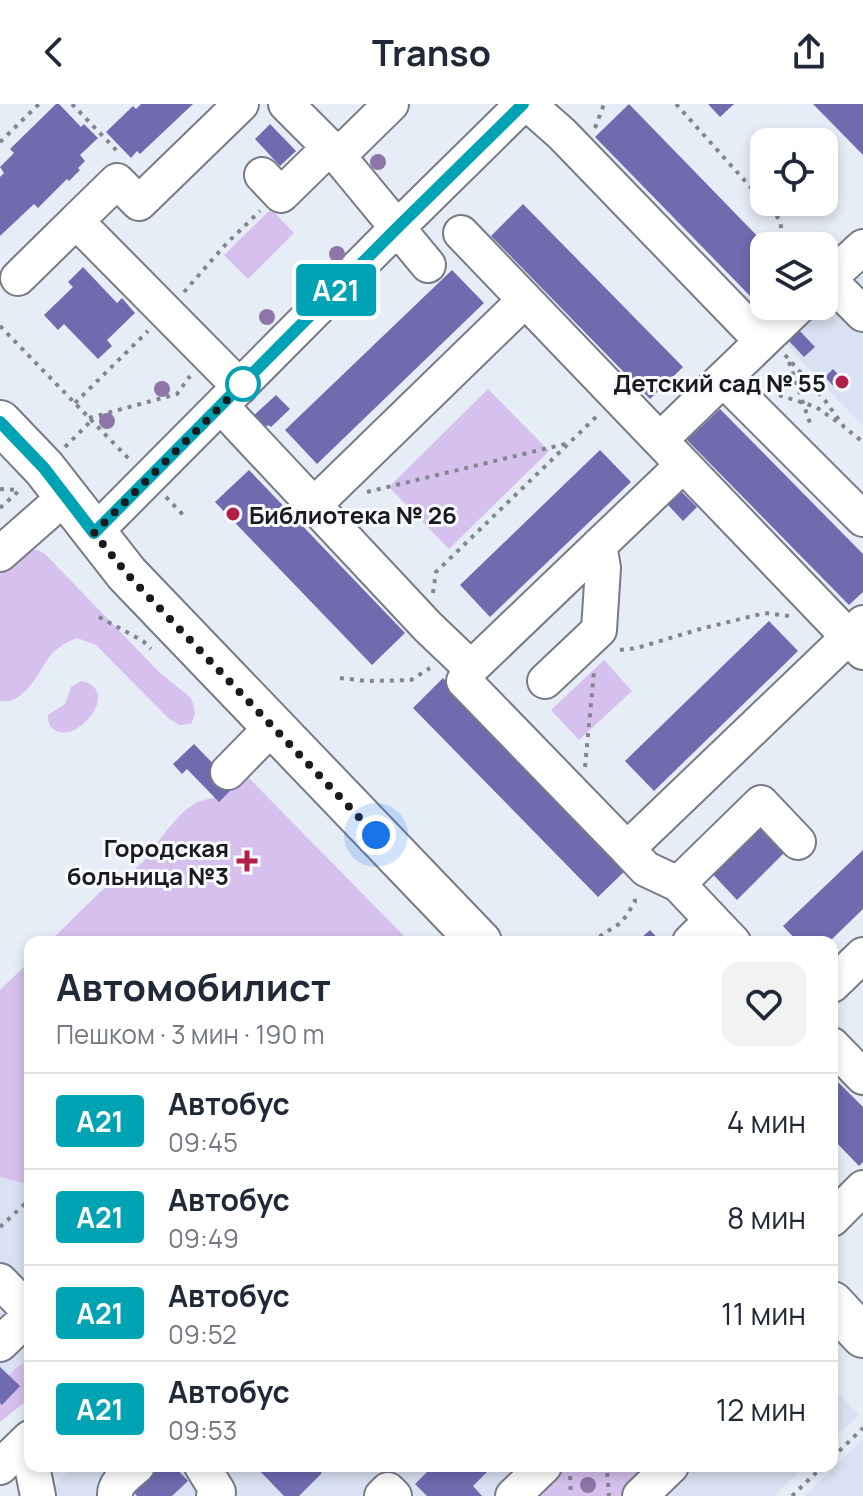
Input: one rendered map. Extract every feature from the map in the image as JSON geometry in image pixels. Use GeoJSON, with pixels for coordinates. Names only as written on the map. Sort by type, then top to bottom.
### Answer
{"type":"FeatureCollection","features":[{"type":"Feature","properties":{"kind":"main road"},"geometry":{"type":"LineString","coordinates":[[0,422],[44,468],[127,574],[474,936]]}},
{"type":"Feature","properties":{"kind":"street"},"geometry":{"type":"LineString","coordinates":[[18,278],[117,181],[139,203],[241,104]]}},
{"type":"Feature","properties":{"kind":"street"},"geometry":{"type":"LineString","coordinates":[[286,104],[333,152],[428,265]]}},
{"type":"Feature","properties":{"kind":"street"},"geometry":{"type":"LineString","coordinates":[[270,184],[281,195],[391,104]]}},
{"type":"Feature","properties":{"kind":"street"},"geometry":{"type":"LineString","coordinates":[[94,533],[397,228],[526,104],[562,134],[765,338]]}},
{"type":"Feature","properties":{"kind":"street"},"geometry":{"type":"LineString","coordinates":[[76,221],[166,312],[318,502],[428,627],[462,660],[464,681],[637,859],[678,884],[712,935]]}},
{"type":"Feature","properties":{"kind":"street"},"geometry":{"type":"LineString","coordinates":[[461,233],[683,465],[852,633],[637,859]]}},
{"type":"Feature","properties":{"kind":"street"},"geometry":{"type":"LineString","coordinates":[[838,270],[863,247]]}},
{"type":"Feature","properties":{"kind":"street"},"geometry":{"type":"LineString","coordinates":[[838,292],[863,314]]}},
{"type":"Feature","properties":{"kind":"street"},"geometry":{"type":"LineString","coordinates":[[318,502],[525,300]]}},
{"type":"Feature","properties":{"kind":"street"},"geometry":{"type":"LineString","coordinates":[[660,440],[784,320]]}},
{"type":"Feature","properties":{"kind":"street"},"geometry":{"type":"LineString","coordinates":[[723,379],[863,519]]}},
{"type":"Feature","properties":{"kind":"street"},"geometry":{"type":"LineString","coordinates":[[462,660],[599,545],[683,465]]}},
{"type":"Feature","properties":{"kind":"street"},"geometry":{"type":"LineString","coordinates":[[0,554],[66,496]]}},
{"type":"Feature","properties":{"kind":"street"},"geometry":{"type":"LineString","coordinates":[[545,681],[590,648],[599,630],[603,568],[599,545]]}},
{"type":"Feature","properties":{"kind":"street"},"geometry":{"type":"LineString","coordinates":[[228,772],[272,727]]}},
{"type":"Feature","properties":{"kind":"street"},"geometry":{"type":"LineString","coordinates":[[678,884],[761,803],[798,842]]}},
{"type":"Feature","properties":{"kind":"street"},"geometry":{"type":"LineString","coordinates":[[838,979],[863,955]]}},
{"type":"Feature","properties":{"kind":"street"},"geometry":{"type":"LineString","coordinates":[[838,1051],[863,1077]]}},
{"type":"Feature","properties":{"kind":"street"},"geometry":{"type":"LineString","coordinates":[[838,1213],[863,1188]]}},
{"type":"Feature","properties":{"kind":"street"},"geometry":{"type":"LineString","coordinates":[[0,1281],[24,1307]]}},
{"type":"Feature","properties":{"kind":"street"},"geometry":{"type":"LineString","coordinates":[[0,1344],[24,1320]]}},
{"type":"Feature","properties":{"kind":"street"},"geometry":{"type":"LineString","coordinates":[[26,1472],[38,1496]]}},
{"type":"Feature","properties":{"kind":"street"},"geometry":{"type":"LineString","coordinates":[[115,1496],[117,1486],[131,1472]]}},
{"type":"Feature","properties":{"kind":"street"},"geometry":{"type":"LineString","coordinates":[[513,1496],[538,1472]]}},
{"type":"Feature","properties":{"kind":"street"},"geometry":{"type":"LineString","coordinates":[[640,1496],[665,1472]]}},
{"type":"Feature","properties":{"kind":"street"},"geometry":{"type":"LineString","coordinates":[[382,1496],[388,1490],[394,1496]]}},
{"type":"Feature","properties":{"kind":"path"},"geometry":{"type":"LineString","coordinates":[[0,142],[39,104]]}},
{"type":"Feature","properties":{"kind":"path"},"geometry":{"type":"LineString","coordinates":[[72,104],[154,189]]}},
{"type":"Feature","properties":{"kind":"path"},"geometry":{"type":"LineString","coordinates":[[676,104],[780,220],[782,232]]}},
{"type":"Feature","properties":{"kind":"path"},"geometry":{"type":"LineString","coordinates":[[75,403],[166,312],[226,244],[270,184]]}},
{"type":"Feature","properties":{"kind":"path"},"geometry":{"type":"LineString","coordinates":[[0,326],[133,462]]}},
{"type":"Feature","properties":{"kind":"path"},"geometry":{"type":"LineString","coordinates":[[765,338],[824,399],[844,427]]}},
{"type":"Feature","properties":{"kind":"path"},"geometry":{"type":"LineString","coordinates":[[61,451],[91,419],[177,394],[194,371]]}},
{"type":"Feature","properties":{"kind":"path"},"geometry":{"type":"LineString","coordinates":[[776,395],[816,407],[863,442]]}},
{"type":"Feature","properties":{"kind":"path"},"geometry":{"type":"LineString","coordinates":[[428,627],[436,572],[617,396]]}},
{"type":"Feature","properties":{"kind":"path"},"geometry":{"type":"LineString","coordinates":[[318,502],[377,491],[443,472],[569,443]]}},
{"type":"Feature","properties":{"kind":"path"},"geometry":{"type":"LineString","coordinates":[[0,508],[24,485]]}},
{"type":"Feature","properties":{"kind":"path"},"geometry":{"type":"LineString","coordinates":[[0,489],[19,490]]}},
{"type":"Feature","properties":{"kind":"path"},"geometry":{"type":"LineString","coordinates":[[161,493],[186,518]]}},
{"type":"Feature","properties":{"kind":"path"},"geometry":{"type":"LineString","coordinates":[[573,795],[587,764],[590,648],[602,652],[637,648],[765,613],[852,633]]}},
{"type":"Feature","properties":{"kind":"path"},"geometry":{"type":"LineString","coordinates":[[99,617],[143,641],[159,657]]}},
{"type":"Feature","properties":{"kind":"path"},"geometry":{"type":"LineString","coordinates":[[340,678],[411,680],[462,660]]}},
{"type":"Feature","properties":{"kind":"path"},"geometry":{"type":"LineString","coordinates":[[600,936],[622,922],[635,902],[633,887],[637,859]]}},
{"type":"Feature","properties":{"kind":"path"},"geometry":{"type":"LineString","coordinates":[[0,1227],[24,1205]]}},
{"type":"Feature","properties":{"kind":"path"},"geometry":{"type":"LineString","coordinates":[[838,1452],[863,1428]]}},
{"type":"Feature","properties":{"kind":"path"},"geometry":{"type":"LineString","coordinates":[[570,1472],[571,1496]]}},
{"type":"Feature","properties":{"kind":"path"},"geometry":{"type":"LineString","coordinates":[[607,1472],[609,1496]]}},
{"type":"Feature","properties":{"kind":"path"},"geometry":{"type":"LineString","coordinates":[[792,1496],[817,1472]]}},
{"type":"Feature","properties":{"kind":"shaded area"},"geometry":{"type":"Polygon","coordinates":[[[271,209],[294,233],[248,279],[224,255],[271,209]]]}},
{"type":"Feature","properties":{"kind":"shaded area","name":"Детский сад № 55"},"geometry":{"type":"Polygon","coordinates":[[[863,261],[863,426],[781,339],[801,320],[838,320],[838,285],[863,261]]]}},
{"type":"Feature","properties":{"kind":"shaded area"},"geometry":{"type":"Polygon","coordinates":[[[488,389],[549,451],[449,549],[389,487],[488,389]]]}},
{"type":"Feature","properties":{"kind":"shaded area"},"geometry":{"type":"Polygon","coordinates":[[[31,549],[46,555],[160,673],[190,697],[195,714],[191,724],[180,725],[169,719],[96,645],[77,638],[62,645],[50,656],[24,693],[9,701],[0,701],[0,566],[20,552],[31,549]]]}},
{"type":"Feature","properties":{"kind":"shaded area"},"geometry":{"type":"Polygon","coordinates":[[[604,660],[632,691],[579,740],[551,710],[604,660]]]}},
{"type":"Feature","properties":{"kind":"shaded area"},"geometry":{"type":"Polygon","coordinates":[[[81,681],[93,686],[98,694],[93,713],[76,729],[57,731],[52,728],[48,715],[65,704],[71,687],[81,681]]]}},
{"type":"Feature","properties":{"kind":"shaded area","name":"Городская больница №3"},"geometry":{"type":"Polygon","coordinates":[[[247,776],[404,936],[55,936],[113,881],[132,872],[143,862],[183,812],[197,802],[219,796],[247,776]]]}},
{"type":"Feature","properties":{"kind":"shaded area"},"geometry":{"type":"Polygon","coordinates":[[[24,967],[24,1183],[0,1177],[0,990],[24,967]]]}},
{"type":"Feature","properties":{"kind":"shaded area"},"geometry":{"type":"Polygon","coordinates":[[[24,1001],[24,1399],[0,1422],[0,1024],[24,1001]]]}},
{"type":"Feature","properties":{"kind":"shaded area"},"geometry":{"type":"Polygon","coordinates":[[[24,1363],[24,1403],[0,1422],[0,1384],[24,1363]]]}},
{"type":"Feature","properties":{"kind":"shaded area"},"geometry":{"type":"Polygon","coordinates":[[[838,1393],[859,1415],[838,1434],[838,1393]]]}},
{"type":"Feature","properties":{"kind":"shaded area"},"geometry":{"type":"Polygon","coordinates":[[[863,1439],[863,1496],[804,1496],[829,1472],[838,1472],[838,1463],[863,1439]]]}},
{"type":"Feature","properties":{"kind":"shaded area"},"geometry":{"type":"Polygon","coordinates":[[[68,1472],[799,1472],[774,1496],[44,1496],[68,1472]]]}},
{"type":"Feature","properties":{"kind":"shaded area"},"geometry":{"type":"Polygon","coordinates":[[[547,1472],[657,1472],[631,1496],[521,1496],[547,1472]]]}},
{"type":"Feature","properties":{"kind":"building"},"geometry":{"type":"Polygon","coordinates":[[[56,104],[98,138],[80,155],[85,161],[69,181],[67,179],[38,208],[34,204],[0,236],[0,177],[4,173],[0,167],[14,153],[10,149],[56,104]]]}},
{"type":"Feature","properties":{"kind":"building"},"geometry":{"type":"Polygon","coordinates":[[[141,104],[193,104],[140,154],[137,151],[131,158],[106,132],[133,106],[136,109],[141,104]]]}},
{"type":"Feature","properties":{"kind":"building"},"geometry":{"type":"Polygon","coordinates":[[[629,104],[753,232],[750,232],[750,296],[595,137],[629,104]]]}},
{"type":"Feature","properties":{"kind":"building"},"geometry":{"type":"Polygon","coordinates":[[[708,104],[734,104],[720,117],[708,104]]]}},
{"type":"Feature","properties":{"kind":"building"},"geometry":{"type":"Polygon","coordinates":[[[813,104],[863,104],[863,155],[838,128],[813,104]]]}},
{"type":"Feature","properties":{"kind":"building"},"geometry":{"type":"Polygon","coordinates":[[[270,124],[296,151],[280,166],[255,139],[270,124]]]}},
{"type":"Feature","properties":{"kind":"building"},"geometry":{"type":"Polygon","coordinates":[[[523,204],[683,367],[650,399],[491,236],[523,204]]]}},
{"type":"Feature","properties":{"kind":"building"},"geometry":{"type":"Polygon","coordinates":[[[83,267],[117,303],[122,298],[135,313],[107,340],[112,346],[98,359],[64,324],[58,330],[44,315],[73,287],[68,282],[83,267]]]}},
{"type":"Feature","properties":{"kind":"building"},"geometry":{"type":"Polygon","coordinates":[[[452,270],[484,303],[317,464],[285,430],[452,270]]]}},
{"type":"Feature","properties":{"kind":"building"},"geometry":{"type":"Polygon","coordinates":[[[799,330],[815,347],[804,357],[788,340],[799,330]]]}},
{"type":"Feature","properties":{"kind":"building"},"geometry":{"type":"Polygon","coordinates":[[[833,369],[845,381],[836,389],[825,377],[833,369]]]}},
{"type":"Feature","properties":{"kind":"building"},"geometry":{"type":"Polygon","coordinates":[[[276,395],[290,409],[271,427],[261,426],[252,417],[276,395]]]}},
{"type":"Feature","properties":{"kind":"building"},"geometry":{"type":"Polygon","coordinates":[[[720,409],[863,554],[863,592],[849,605],[687,440],[720,409]]]}},
{"type":"Feature","properties":{"kind":"building"},"geometry":{"type":"Polygon","coordinates":[[[600,450],[631,482],[490,617],[460,585],[600,450]]]}},
{"type":"Feature","properties":{"kind":"building"},"geometry":{"type":"Polygon","coordinates":[[[249,470],[405,633],[372,665],[215,502],[249,470]]]}},
{"type":"Feature","properties":{"kind":"building"},"geometry":{"type":"Polygon","coordinates":[[[682,492],[697,507],[683,521],[668,505],[682,492]]]}},
{"type":"Feature","properties":{"kind":"building"},"geometry":{"type":"Polygon","coordinates":[[[769,621],[798,651],[654,791],[625,761],[769,621]]]}},
{"type":"Feature","properties":{"kind":"building"},"geometry":{"type":"Polygon","coordinates":[[[443,678],[629,867],[598,897],[413,708],[443,678]]]}},
{"type":"Feature","properties":{"kind":"building"},"geometry":{"type":"Polygon","coordinates":[[[194,744],[235,786],[219,802],[187,769],[182,774],[173,764],[194,744]]]}},
{"type":"Feature","properties":{"kind":"building"},"geometry":{"type":"Polygon","coordinates":[[[760,814],[791,846],[737,900],[706,867],[760,814]]]}},
{"type":"Feature","properties":{"kind":"building"},"geometry":{"type":"Polygon","coordinates":[[[863,850],[863,909],[835,936],[792,936],[783,926],[863,850]]]}},
{"type":"Feature","properties":{"kind":"building"},"geometry":{"type":"Polygon","coordinates":[[[838,1082],[863,1107],[863,1162],[859,1166],[838,1144],[838,1082]]]}},
{"type":"Feature","properties":{"kind":"building"},"geometry":{"type":"Polygon","coordinates":[[[0,1367],[20,1386],[2,1405],[0,1403],[0,1367]]]}},
{"type":"Feature","properties":{"kind":"building"},"geometry":{"type":"Polygon","coordinates":[[[149,1472],[180,1472],[188,1481],[172,1496],[137,1496],[131,1489],[149,1472]]]}},
{"type":"Feature","properties":{"kind":"building"},"geometry":{"type":"Polygon","coordinates":[[[261,1472],[322,1473],[299,1496],[284,1496],[261,1472]]]}},
{"type":"Feature","properties":{"kind":"building"},"geometry":{"type":"Polygon","coordinates":[[[427,1472],[487,1472],[473,1486],[482,1496],[427,1496],[415,1484],[427,1472]]]}},
{"type":"Feature","properties":{"kind":"bus line","name":"А21"},"geometry":{"type":"LineString","coordinates":[[0,422],[44,468],[94,533],[523,104]]}},
{"type":"Feature","properties":{"kind":"place","name":"Детский сад № 55"},"geometry":{"type":"Point","coordinates":[842,382]}},
{"type":"Feature","properties":{"kind":"place","name":"Библиотека № 26"},"geometry":{"type":"Point","coordinates":[233,514]}},
{"type":"Feature","properties":{"kind":"place","name":"Городская больница №3"},"geometry":{"type":"Point","coordinates":[247,861]}},
{"type":"Feature","properties":{"kind":"route"},"geometry":{"type":"LineString","coordinates":[[243,384],[245,382],[94,533],[127,574],[376,835]]}}]}
